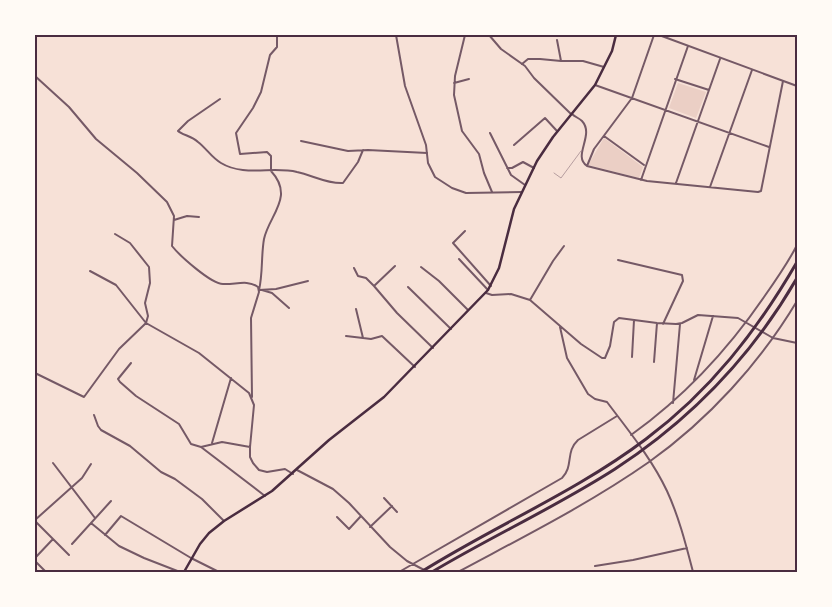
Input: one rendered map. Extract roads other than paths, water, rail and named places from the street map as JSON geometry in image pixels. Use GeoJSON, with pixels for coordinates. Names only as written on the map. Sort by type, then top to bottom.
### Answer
{"type":"FeatureCollection","features":[{"type":"Feature","properties":{"kind":"highway"},"geometry":{"type":"LineString","coordinates":[[420,572],[542,504],[630,450],[674,416],[703,388],[750,336],[797,262]]}},
{"type":"Feature","properties":{"kind":"highway"},"geometry":{"type":"LineString","coordinates":[[434,571],[574,493],[633,456],[678,422],[736,365],[769,323],[797,278]]}},
{"type":"Feature","properties":{"kind":"main road"},"geometry":{"type":"LineString","coordinates":[[182,572],[205,536],[224,521],[265,496],[293,474],[329,440],[384,397],[491,286],[499,268],[511,220],[525,185],[545,148],[595,85],[612,51],[616,35]]}},
{"type":"Feature","properties":{"kind":"street"},"geometry":{"type":"LineString","coordinates":[[277,35],[277,47],[270,55],[259,96],[236,133],[240,154],[267,152],[271,156],[271,171],[277,179],[280,200],[276,214],[264,237],[259,290],[251,318],[252,397],[254,405],[250,457],[252,463],[259,470],[266,472],[285,469],[293,474]]}},
{"type":"Feature","properties":{"kind":"street"},"geometry":{"type":"LineString","coordinates":[[396,35],[402,76],[433,174],[446,185],[466,193],[522,192]]}},
{"type":"Feature","properties":{"kind":"street"},"geometry":{"type":"LineString","coordinates":[[464,35],[454,83],[454,95],[461,128],[479,154],[485,177],[493,193]]}},
{"type":"Feature","properties":{"kind":"street"},"geometry":{"type":"LineString","coordinates":[[489,35],[501,49],[522,64],[571,114],[581,120],[586,128],[582,161],[587,166],[641,180],[761,191],[783,81]]}},
{"type":"Feature","properties":{"kind":"street"},"geometry":{"type":"LineString","coordinates":[[587,166],[592,152],[632,98],[654,35]]}},
{"type":"Feature","properties":{"kind":"street"},"geometry":{"type":"LineString","coordinates":[[660,35],[797,86]]}},
{"type":"Feature","properties":{"kind":"street"},"geometry":{"type":"LineString","coordinates":[[557,40],[561,62]]}},
{"type":"Feature","properties":{"kind":"street"},"geometry":{"type":"LineString","coordinates":[[641,180],[688,46]]}},
{"type":"Feature","properties":{"kind":"street"},"geometry":{"type":"LineString","coordinates":[[675,184],[720,58]]}},
{"type":"Feature","properties":{"kind":"street"},"geometry":{"type":"LineString","coordinates":[[522,64],[528,59],[540,59],[561,62],[583,62],[604,67]]}},
{"type":"Feature","properties":{"kind":"street"},"geometry":{"type":"LineString","coordinates":[[710,187],[752,70]]}},
{"type":"Feature","properties":{"kind":"street"},"geometry":{"type":"LineString","coordinates":[[35,76],[69,107],[96,140],[137,173],[164,199],[173,212],[172,246],[190,264],[220,284],[249,283],[255,285],[259,290],[273,294],[289,308]]}},
{"type":"Feature","properties":{"kind":"street"},"geometry":{"type":"LineString","coordinates":[[454,83],[468,79]]}},
{"type":"Feature","properties":{"kind":"street"},"geometry":{"type":"LineString","coordinates":[[676,79],[709,90]]}},
{"type":"Feature","properties":{"kind":"street"},"geometry":{"type":"LineString","coordinates":[[595,85],[769,148]]}},
{"type":"Feature","properties":{"kind":"street"},"geometry":{"type":"LineString","coordinates":[[220,99],[181,127],[179,134],[193,137],[217,160],[227,166],[250,171],[299,172],[343,183],[358,162],[363,150]]}},
{"type":"Feature","properties":{"kind":"street"},"geometry":{"type":"LineString","coordinates":[[514,145],[545,118],[557,131]]}},
{"type":"Feature","properties":{"kind":"street"},"geometry":{"type":"LineString","coordinates":[[490,133],[513,178],[525,185]]}},
{"type":"Feature","properties":{"kind":"street"},"geometry":{"type":"LineString","coordinates":[[604,136],[645,166]]}},
{"type":"Feature","properties":{"kind":"street"},"geometry":{"type":"LineString","coordinates":[[300,141],[348,152],[363,150],[426,153]]}},
{"type":"Feature","properties":{"kind":"street"},"geometry":{"type":"LineString","coordinates":[[507,168],[512,168],[523,162],[534,168]]}},
{"type":"Feature","properties":{"kind":"street"},"geometry":{"type":"LineString","coordinates":[[174,220],[187,216],[199,218]]}},
{"type":"Feature","properties":{"kind":"street"},"geometry":{"type":"LineString","coordinates":[[465,231],[453,243],[491,286]]}},
{"type":"Feature","properties":{"kind":"street"},"geometry":{"type":"LineString","coordinates":[[35,373],[84,397],[119,349],[146,323],[148,316],[145,303],[150,283],[149,267],[130,244],[115,234]]}},
{"type":"Feature","properties":{"kind":"street"},"geometry":{"type":"LineString","coordinates":[[632,436],[673,404],[715,361],[746,322],[785,266],[797,245]]}},
{"type":"Feature","properties":{"kind":"street"},"geometry":{"type":"LineString","coordinates":[[530,300],[552,261],[564,246]]}},
{"type":"Feature","properties":{"kind":"street"},"geometry":{"type":"LineString","coordinates":[[459,259],[486,291],[492,295],[511,294],[530,300],[581,344],[604,358],[609,353],[615,320],[619,318],[657,324],[680,324],[695,315],[738,318],[773,338],[797,343]]}},
{"type":"Feature","properties":{"kind":"street"},"geometry":{"type":"LineString","coordinates":[[618,260],[683,276],[683,281],[662,324]]}},
{"type":"Feature","properties":{"kind":"street"},"geometry":{"type":"LineString","coordinates":[[374,286],[395,266]]}},
{"type":"Feature","properties":{"kind":"street"},"geometry":{"type":"LineString","coordinates":[[421,267],[439,281],[468,310]]}},
{"type":"Feature","properties":{"kind":"street"},"geometry":{"type":"LineString","coordinates":[[354,268],[358,276],[366,278],[400,316],[433,348]]}},
{"type":"Feature","properties":{"kind":"street"},"geometry":{"type":"LineString","coordinates":[[90,271],[116,285],[146,323],[199,353],[252,397]]}},
{"type":"Feature","properties":{"kind":"street"},"geometry":{"type":"LineString","coordinates":[[259,290],[276,289],[308,281]]}},
{"type":"Feature","properties":{"kind":"street"},"geometry":{"type":"LineString","coordinates":[[408,287],[451,329]]}},
{"type":"Feature","properties":{"kind":"street"},"geometry":{"type":"LineString","coordinates":[[458,572],[578,506],[650,461],[685,434],[726,396],[752,366],[797,301]]}},
{"type":"Feature","properties":{"kind":"street"},"geometry":{"type":"LineString","coordinates":[[356,308],[363,338]]}},
{"type":"Feature","properties":{"kind":"street"},"geometry":{"type":"LineString","coordinates":[[694,383],[713,316]]}},
{"type":"Feature","properties":{"kind":"street"},"geometry":{"type":"LineString","coordinates":[[632,357],[634,320]]}},
{"type":"Feature","properties":{"kind":"street"},"geometry":{"type":"LineString","coordinates":[[654,362],[657,324]]}},
{"type":"Feature","properties":{"kind":"street"},"geometry":{"type":"LineString","coordinates":[[673,404],[680,324]]}},
{"type":"Feature","properties":{"kind":"street"},"geometry":{"type":"LineString","coordinates":[[560,326],[567,358],[588,394],[594,399],[607,402],[650,461],[668,492],[693,572]]}},
{"type":"Feature","properties":{"kind":"street"},"geometry":{"type":"LineString","coordinates":[[346,336],[370,339],[382,336],[415,366]]}},
{"type":"Feature","properties":{"kind":"street"},"geometry":{"type":"LineString","coordinates":[[131,363],[119,380],[136,396],[179,424],[192,444],[201,447],[265,496]]}},
{"type":"Feature","properties":{"kind":"street"},"geometry":{"type":"LineString","coordinates":[[212,444],[231,378]]}},
{"type":"Feature","properties":{"kind":"street"},"geometry":{"type":"LineString","coordinates":[[94,415],[100,429],[130,446],[161,472],[175,479],[202,499],[224,521]]}},
{"type":"Feature","properties":{"kind":"street"},"geometry":{"type":"LineString","coordinates":[[398,572],[562,478],[567,473],[570,451],[573,445],[618,416]]}},
{"type":"Feature","properties":{"kind":"street"},"geometry":{"type":"LineString","coordinates":[[201,447],[222,442],[250,446]]}},
{"type":"Feature","properties":{"kind":"street"},"geometry":{"type":"LineString","coordinates":[[53,463],[95,518]]}},
{"type":"Feature","properties":{"kind":"street"},"geometry":{"type":"LineString","coordinates":[[69,555],[35,520],[85,475],[91,464]]}},
{"type":"Feature","properties":{"kind":"street"},"geometry":{"type":"LineString","coordinates":[[297,470],[333,489],[349,502],[370,528],[390,547],[412,564],[428,572]]}},
{"type":"Feature","properties":{"kind":"street"},"geometry":{"type":"LineString","coordinates":[[384,498],[397,512]]}},
{"type":"Feature","properties":{"kind":"street"},"geometry":{"type":"LineString","coordinates":[[72,544],[111,501]]}},
{"type":"Feature","properties":{"kind":"street"},"geometry":{"type":"LineString","coordinates":[[370,528],[392,506]]}},
{"type":"Feature","properties":{"kind":"street"},"geometry":{"type":"LineString","coordinates":[[105,534],[121,516],[191,558],[219,572]]}},
{"type":"Feature","properties":{"kind":"street"},"geometry":{"type":"LineString","coordinates":[[338,517],[348,529],[361,516]]}},
{"type":"Feature","properties":{"kind":"street"},"geometry":{"type":"LineString","coordinates":[[91,523],[119,546],[144,558],[182,572]]}},
{"type":"Feature","properties":{"kind":"street"},"geometry":{"type":"LineString","coordinates":[[35,558],[53,540]]}},
{"type":"Feature","properties":{"kind":"street"},"geometry":{"type":"LineString","coordinates":[[594,566],[633,560],[687,548]]}},
{"type":"Feature","properties":{"kind":"street"},"geometry":{"type":"LineString","coordinates":[[35,561],[46,572]]}},
{"type":"Feature","properties":{"kind":"lane"},"geometry":{"type":"LineString","coordinates":[[554,173],[561,178],[577,154],[582,150]]}}]}
